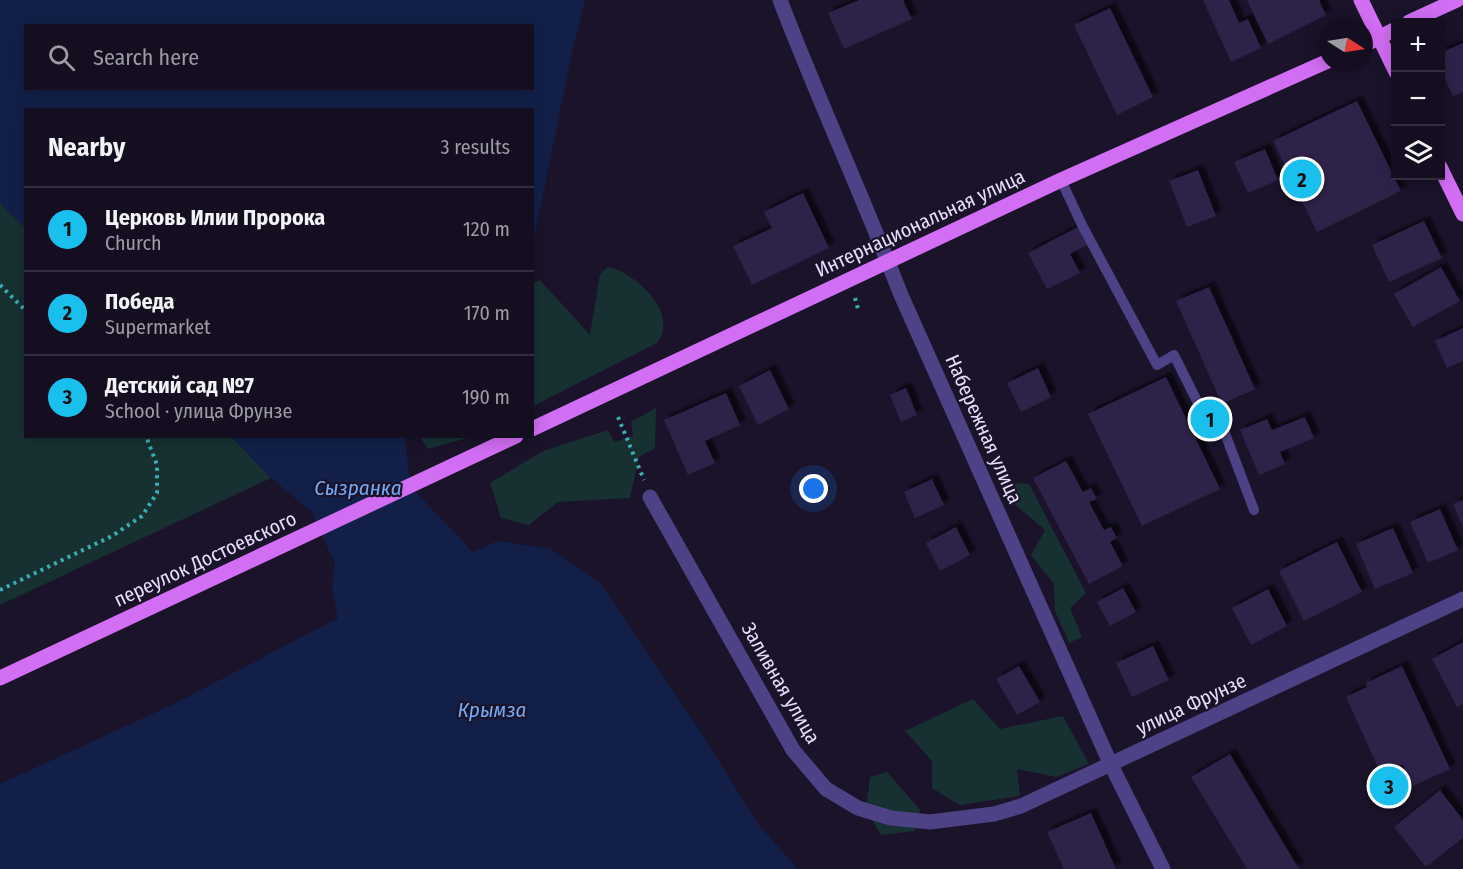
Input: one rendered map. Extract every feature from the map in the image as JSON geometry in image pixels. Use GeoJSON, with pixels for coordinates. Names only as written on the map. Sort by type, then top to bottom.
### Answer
{"type":"FeatureCollection","features":[{"type":"Feature","properties":{"kind":"main road"},"geometry":{"type":"LineString","coordinates":[[1361,0],[1391,64]]}},
{"type":"Feature","properties":{"kind":"main road"},"geometry":{"type":"LineString","coordinates":[[1417,18],[1457,0]]}},
{"type":"Feature","properties":{"kind":"main road"},"geometry":{"type":"LineString","coordinates":[[1373,41],[1391,31]]}},
{"type":"Feature","properties":{"kind":"main road","name":"Интернациональная улица"},"geometry":{"type":"LineString","coordinates":[[534,428],[1061,180],[1319,65]]}},
{"type":"Feature","properties":{"kind":"main road"},"geometry":{"type":"LineString","coordinates":[[1445,176],[1463,214]]}},
{"type":"Feature","properties":{"kind":"main road","name":"переулок Достоевского"},"geometry":{"type":"LineString","coordinates":[[0,678],[512,438]]}},
{"type":"Feature","properties":{"kind":"street","name":"Набережная улица"},"geometry":{"type":"LineString","coordinates":[[780,0],[901,295],[1111,765],[1163,869]]}},
{"type":"Feature","properties":{"kind":"street","name":"Заливная улица"},"geometry":{"type":"LineString","coordinates":[[650,497],[793,750],[826,789],[858,808],[891,818],[930,822]]}},
{"type":"Feature","properties":{"kind":"street","name":"улица Фрунзе"},"geometry":{"type":"LineString","coordinates":[[930,822],[994,814],[1021,806],[1463,599]]}},
{"type":"Feature","properties":{"kind":"lane"},"geometry":{"type":"LineString","coordinates":[[1061,180],[1082,225],[1157,365],[1174,355],[1202,411],[1215,407],[1254,510]]}},
{"type":"Feature","properties":{"kind":"path"},"geometry":{"type":"LineString","coordinates":[[0,285],[24,309]]}},
{"type":"Feature","properties":{"kind":"path"},"geometry":{"type":"LineString","coordinates":[[618,417],[650,497]]}},
{"type":"Feature","properties":{"kind":"path"},"geometry":{"type":"LineString","coordinates":[[0,590],[112,536],[142,516],[157,493],[158,465],[147,438]]}},
{"type":"Feature","properties":{"kind":"green space"},"geometry":{"type":"Polygon","coordinates":[[[0,203],[24,227],[24,438],[233,438],[271,478],[0,605],[0,203]]]}},
{"type":"Feature","properties":{"kind":"green space"},"geometry":{"type":"Polygon","coordinates":[[[608,267],[617,270],[646,290],[660,310],[663,320],[661,336],[657,343],[534,405],[534,283],[540,280],[590,335],[600,274],[608,267]]]}},
{"type":"Feature","properties":{"kind":"green space"},"geometry":{"type":"Polygon","coordinates":[[[656,408],[655,448],[639,457],[630,498],[558,502],[529,525],[501,518],[490,483],[543,451],[608,430],[614,442],[633,436],[631,422],[656,408]]]}},
{"type":"Feature","properties":{"kind":"green space"},"geometry":{"type":"Polygon","coordinates":[[[421,438],[467,438],[428,449],[421,438]]]}},
{"type":"Feature","properties":{"kind":"green space"},"geometry":{"type":"Polygon","coordinates":[[[1010,483],[1029,484],[1086,593],[1070,608],[1082,637],[1069,643],[1055,611],[1054,584],[1031,555],[1045,530],[1011,501],[1010,483]]]}},
{"type":"Feature","properties":{"kind":"green space"},"geometry":{"type":"Polygon","coordinates":[[[973,699],[1000,729],[1063,716],[1089,764],[1056,777],[1017,769],[1020,796],[960,805],[932,788],[932,761],[905,731],[973,699]]]}},
{"type":"Feature","properties":{"kind":"green space"},"geometry":{"type":"Polygon","coordinates":[[[887,772],[920,810],[915,831],[881,835],[866,810],[870,777],[887,772]]]}},
{"type":"Feature","properties":{"kind":"water"},"geometry":{"type":"Polygon","coordinates":[[[0,0],[585,0],[569,66],[534,239],[534,108],[24,108],[24,227],[0,203],[0,0]]]}},
{"type":"Feature","properties":{"kind":"water","name":"Крымза"},"geometry":{"type":"Polygon","coordinates":[[[233,438],[405,438],[410,486],[473,552],[498,541],[551,549],[601,584],[700,731],[758,824],[798,869],[0,869],[0,784],[176,703],[338,618],[332,586],[335,564],[311,511],[271,478],[233,438]]]}},
{"type":"Feature","properties":{"kind":"building"},"geometry":{"type":"Polygon","coordinates":[[[859,0],[903,0],[912,19],[844,49],[828,13],[859,0]]]}},
{"type":"Feature","properties":{"kind":"building"},"geometry":{"type":"Polygon","coordinates":[[[1203,0],[1229,0],[1239,23],[1248,19],[1261,48],[1231,62],[1203,0]]]}},
{"type":"Feature","properties":{"kind":"building"},"geometry":{"type":"Polygon","coordinates":[[[1247,0],[1319,0],[1326,15],[1268,44],[1247,0]]]}},
{"type":"Feature","properties":{"kind":"building"},"geometry":{"type":"Polygon","coordinates":[[[1110,8],[1153,97],[1117,115],[1074,25],[1110,8]]]}},
{"type":"Feature","properties":{"kind":"building"},"geometry":{"type":"Polygon","coordinates":[[[1463,43],[1463,92],[1453,96],[1445,79],[1445,51],[1463,43]]]}},
{"type":"Feature","properties":{"kind":"building"},"geometry":{"type":"Polygon","coordinates":[[[1357,101],[1391,171],[1391,180],[1396,180],[1401,191],[1317,232],[1273,141],[1357,101]]]}},
{"type":"Feature","properties":{"kind":"building"},"geometry":{"type":"Polygon","coordinates":[[[1265,149],[1278,180],[1248,193],[1234,162],[1265,149]]]}},
{"type":"Feature","properties":{"kind":"building"},"geometry":{"type":"Polygon","coordinates":[[[1198,170],[1216,216],[1187,227],[1169,181],[1198,170]]]}},
{"type":"Feature","properties":{"kind":"building"},"geometry":{"type":"Polygon","coordinates":[[[803,193],[829,248],[752,285],[733,246],[772,228],[764,212],[803,193]]]}},
{"type":"Feature","properties":{"kind":"building"},"geometry":{"type":"Polygon","coordinates":[[[1424,221],[1442,258],[1389,282],[1372,245],[1424,221]]]}},
{"type":"Feature","properties":{"kind":"building"},"geometry":{"type":"Polygon","coordinates":[[[1078,227],[1087,245],[1070,254],[1080,273],[1047,289],[1028,253],[1078,227]]]}},
{"type":"Feature","properties":{"kind":"building"},"geometry":{"type":"Polygon","coordinates":[[[1441,267],[1460,301],[1413,327],[1394,294],[1441,267]]]}},
{"type":"Feature","properties":{"kind":"building"},"geometry":{"type":"Polygon","coordinates":[[[1209,287],[1255,389],[1222,404],[1176,301],[1209,287]]]}},
{"type":"Feature","properties":{"kind":"building"},"geometry":{"type":"Polygon","coordinates":[[[1463,328],[1463,361],[1447,368],[1435,341],[1463,328]]]}},
{"type":"Feature","properties":{"kind":"building"},"geometry":{"type":"Polygon","coordinates":[[[1038,368],[1051,397],[1021,412],[1007,383],[1038,368]]]}},
{"type":"Feature","properties":{"kind":"building"},"geometry":{"type":"Polygon","coordinates":[[[770,370],[789,409],[758,425],[739,386],[770,370]]]}},
{"type":"Feature","properties":{"kind":"building"},"geometry":{"type":"Polygon","coordinates":[[[1166,377],[1220,489],[1142,526],[1088,414],[1166,377]]]}},
{"type":"Feature","properties":{"kind":"building"},"geometry":{"type":"Polygon","coordinates":[[[906,388],[917,415],[901,422],[890,395],[906,388]]]}},
{"type":"Feature","properties":{"kind":"building"},"geometry":{"type":"Polygon","coordinates":[[[726,393],[740,425],[705,441],[715,463],[688,475],[664,420],[726,393]]]}},
{"type":"Feature","properties":{"kind":"building"},"geometry":{"type":"Polygon","coordinates":[[[1305,417],[1314,438],[1280,452],[1285,464],[1259,475],[1240,430],[1267,419],[1272,430],[1305,417]]]}},
{"type":"Feature","properties":{"kind":"building"},"geometry":{"type":"Polygon","coordinates":[[[1066,461],[1083,492],[1091,488],[1097,499],[1089,502],[1104,530],[1111,527],[1117,538],[1110,542],[1123,566],[1089,584],[1033,478],[1066,461]]]}},
{"type":"Feature","properties":{"kind":"building"},"geometry":{"type":"Polygon","coordinates":[[[932,479],[944,505],[915,518],[904,492],[932,479]]]}},
{"type":"Feature","properties":{"kind":"building"},"geometry":{"type":"Polygon","coordinates":[[[1463,500],[1463,527],[1453,504],[1463,500]]]}},
{"type":"Feature","properties":{"kind":"building"},"geometry":{"type":"Polygon","coordinates":[[[1440,509],[1458,550],[1428,563],[1410,522],[1440,509]]]}},
{"type":"Feature","properties":{"kind":"building"},"geometry":{"type":"Polygon","coordinates":[[[956,527],[970,555],[940,571],[926,543],[956,527]]]}},
{"type":"Feature","properties":{"kind":"building"},"geometry":{"type":"Polygon","coordinates":[[[1393,528],[1413,573],[1375,589],[1356,544],[1393,528]]]}},
{"type":"Feature","properties":{"kind":"building"},"geometry":{"type":"Polygon","coordinates":[[[1337,542],[1362,592],[1304,621],[1279,571],[1337,542]]]}},
{"type":"Feature","properties":{"kind":"building"},"geometry":{"type":"Polygon","coordinates":[[[1123,588],[1136,612],[1110,626],[1097,602],[1123,588]]]}},
{"type":"Feature","properties":{"kind":"building"},"geometry":{"type":"Polygon","coordinates":[[[1268,589],[1287,626],[1251,645],[1232,608],[1268,589]]]}},
{"type":"Feature","properties":{"kind":"building"},"geometry":{"type":"Polygon","coordinates":[[[1463,642],[1463,704],[1457,707],[1432,659],[1463,642]]]}},
{"type":"Feature","properties":{"kind":"building"},"geometry":{"type":"Polygon","coordinates":[[[1153,646],[1169,680],[1132,697],[1116,663],[1153,646]]]}},
{"type":"Feature","properties":{"kind":"building"},"geometry":{"type":"Polygon","coordinates":[[[1019,666],[1040,702],[1017,715],[996,679],[1019,666]]]}},
{"type":"Feature","properties":{"kind":"building"},"geometry":{"type":"Polygon","coordinates":[[[1402,666],[1450,769],[1413,786],[1403,764],[1381,774],[1346,697],[1367,687],[1366,683],[1402,666]]]}},
{"type":"Feature","properties":{"kind":"building"},"geometry":{"type":"Polygon","coordinates":[[[1230,754],[1299,869],[1247,869],[1191,777],[1230,754]]]}},
{"type":"Feature","properties":{"kind":"building"},"geometry":{"type":"Polygon","coordinates":[[[1440,790],[1463,820],[1463,838],[1426,867],[1394,827],[1440,790]]]}},
{"type":"Feature","properties":{"kind":"building"},"geometry":{"type":"Polygon","coordinates":[[[1091,813],[1116,869],[1064,869],[1047,832],[1091,813]]]}},
{"type":"Feature","properties":{"kind":"place","name":"Победа"},"geometry":{"type":"Point","coordinates":[1302,179]}},
{"type":"Feature","properties":{"kind":"place","name":"Церковь Илии Пророка"},"geometry":{"type":"Point","coordinates":[1210,419]}},
{"type":"Feature","properties":{"kind":"place","name":"Детский сад №7"},"geometry":{"type":"Point","coordinates":[1389,786]}},
{"type":"Feature","properties":{"kind":"water label","name":"Сызранка"},"geometry":{"type":"Point","coordinates":[358,488]}}]}
